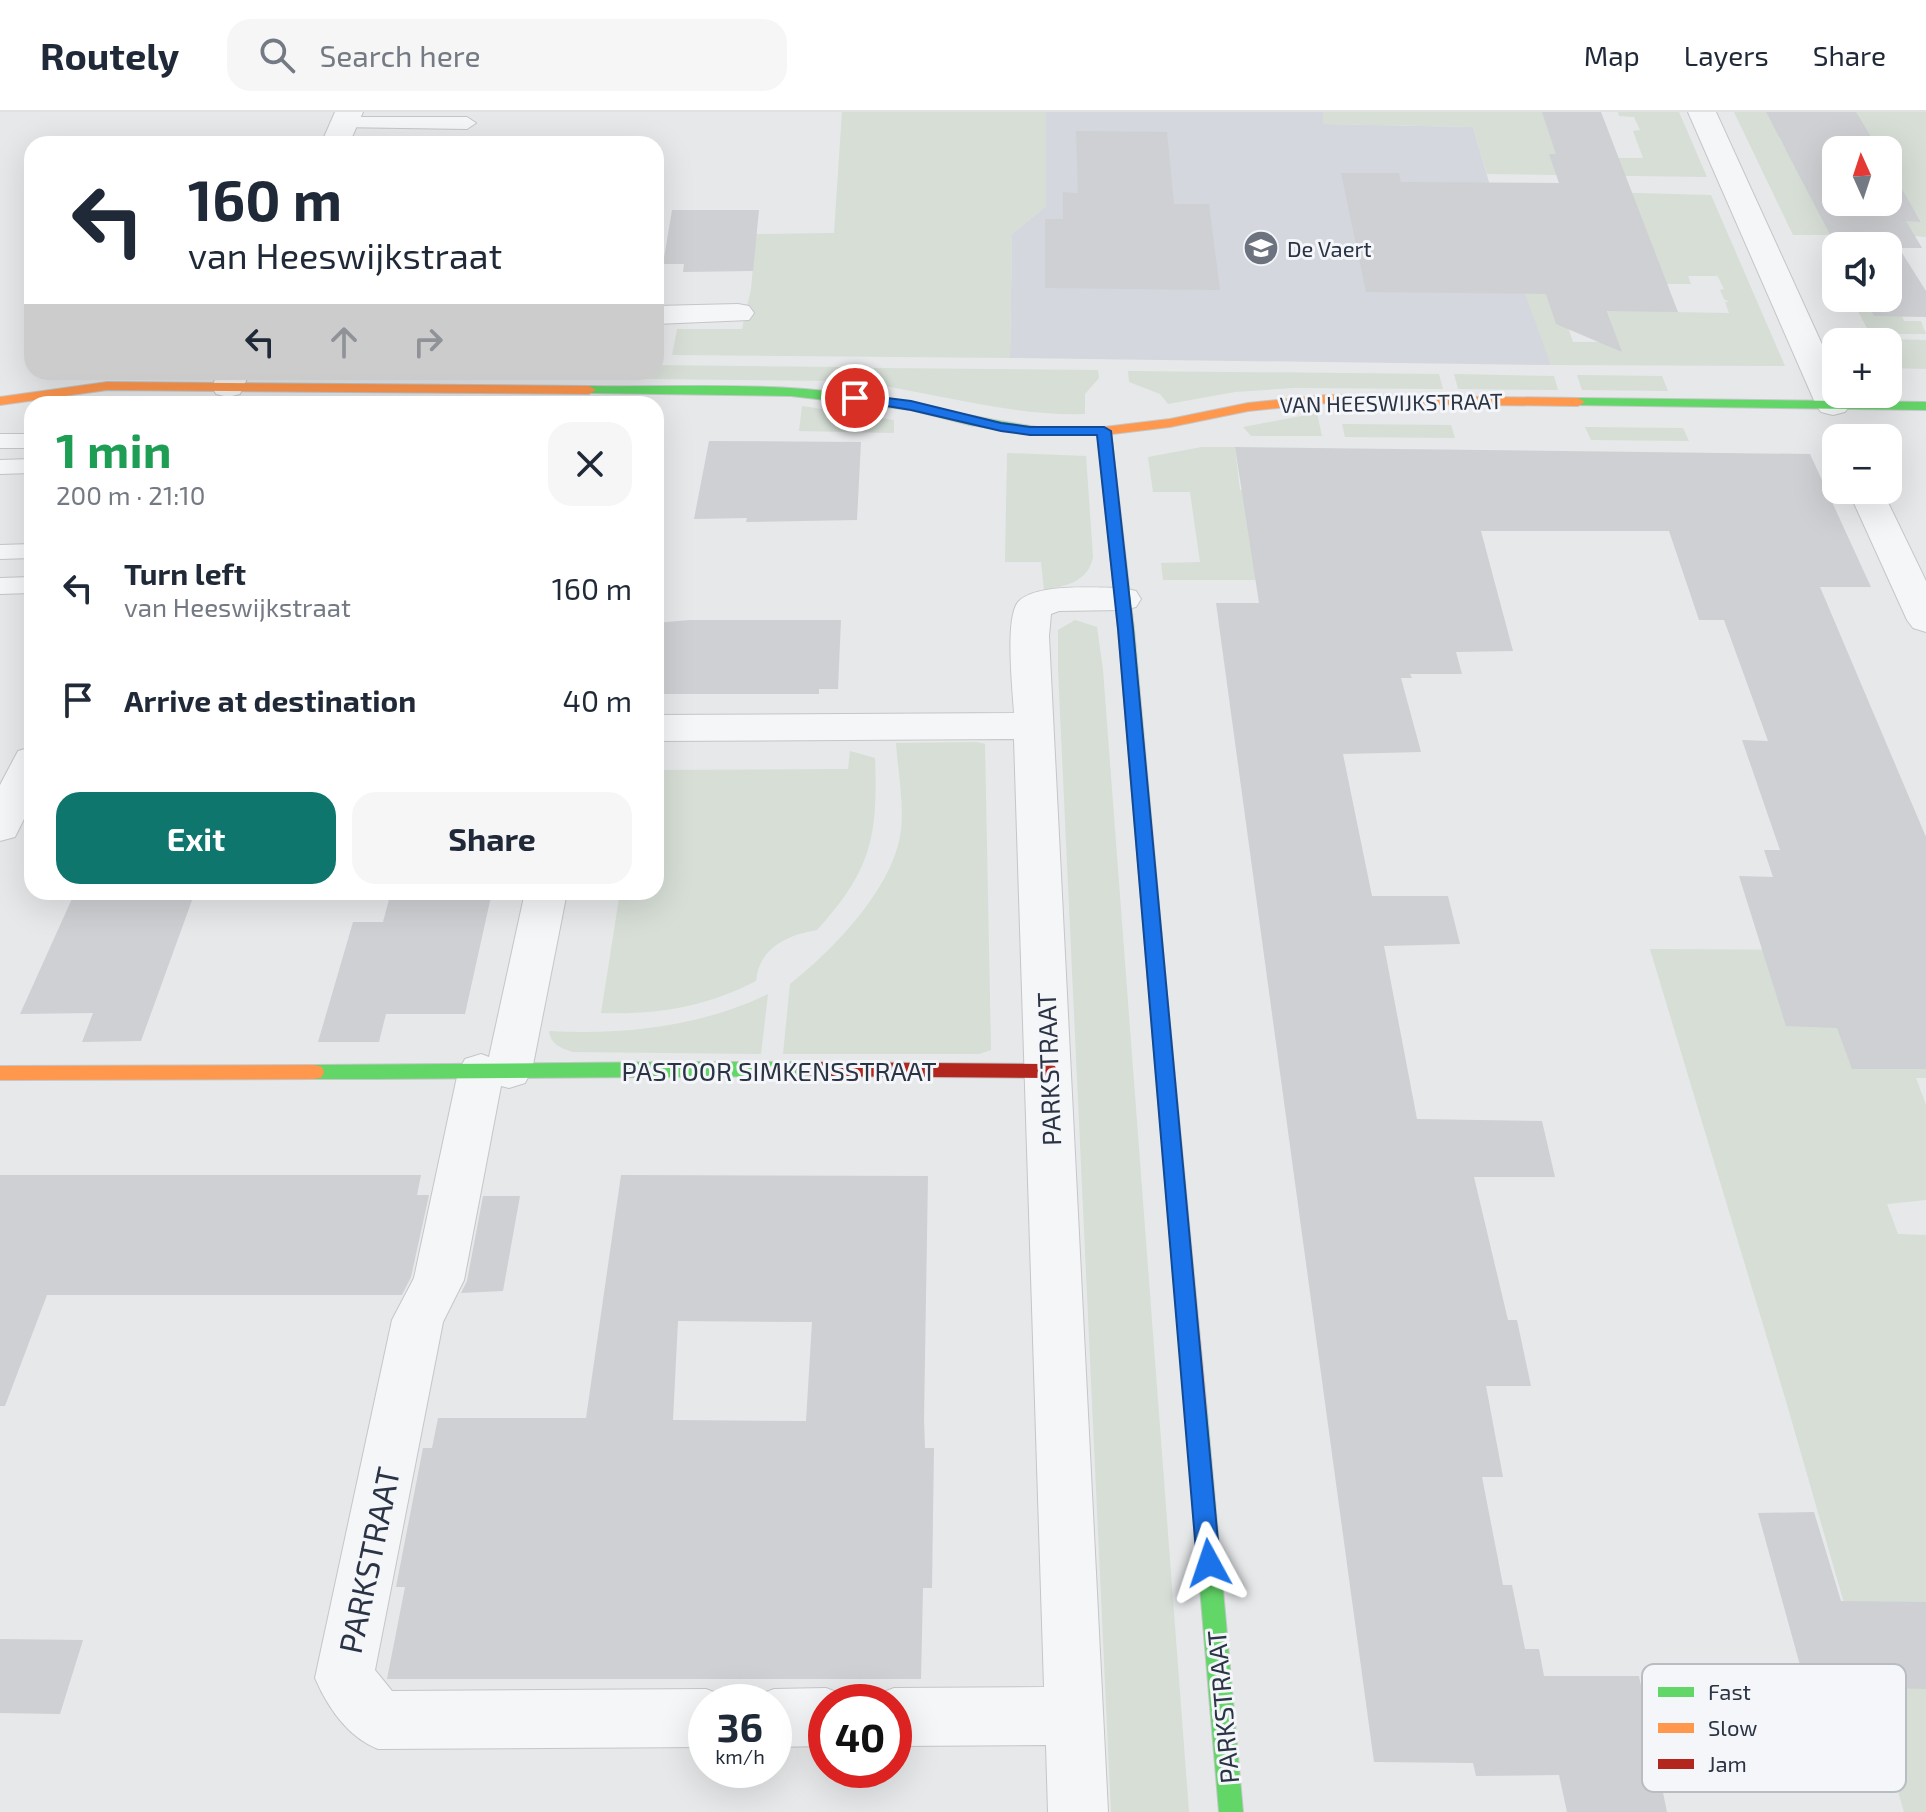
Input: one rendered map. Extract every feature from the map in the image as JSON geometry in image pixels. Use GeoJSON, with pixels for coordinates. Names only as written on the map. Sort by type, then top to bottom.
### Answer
{"type":"FeatureCollection","features":[{"type":"Feature","properties":{"kind":"street"},"geometry":{"type":"LineString","coordinates":[[1702,112],[1822,388]]}},
{"type":"Feature","properties":{"kind":"street"},"geometry":{"type":"LineString","coordinates":[[664,315],[738,313]]}},
{"type":"Feature","properties":{"kind":"street","name":"VAN HEESWIJKSTRAAT"},"geometry":{"type":"LineString","coordinates":[[41,396],[72,388],[107,386],[791,392],[911,406],[1016,429],[1104,431],[1170,423],[1296,400],[1822,404]]}},
{"type":"Feature","properties":{"kind":"street","name":"VAN HEESWIJKSTRAAT"},"geometry":{"type":"LineString","coordinates":[[0,401],[24,399]]}},
{"type":"Feature","properties":{"kind":"street","name":"VAN HEESWIJKSTRAAT"},"geometry":{"type":"LineString","coordinates":[[1902,406],[1926,406]]}},
{"type":"Feature","properties":{"kind":"street","name":"PARKSTRAAT"},"geometry":{"type":"LineString","coordinates":[[1104,431],[1123,599],[1231,1812]]}},
{"type":"Feature","properties":{"kind":"street"},"geometry":{"type":"LineString","coordinates":[[1872,504],[1926,620]]}},
{"type":"Feature","properties":{"kind":"street","name":"PARKSTRAAT"},"geometry":{"type":"LineString","coordinates":[[1078,1812],[1030,636],[1033,608],[1055,600],[1123,599]]}},
{"type":"Feature","properties":{"kind":"street"},"geometry":{"type":"LineString","coordinates":[[664,728],[1034,726]]}},
{"type":"Feature","properties":{"kind":"street"},"geometry":{"type":"LineString","coordinates":[[0,827],[24,778]]}},
{"type":"Feature","properties":{"kind":"street"},"geometry":{"type":"LineString","coordinates":[[495,1071],[544,900]]}},
{"type":"Feature","properties":{"kind":"street","name":"PARKSTRAAT"},"geometry":{"type":"LineString","coordinates":[[495,1071],[439,1280],[418,1320],[344,1678],[378,1720],[688,1718]]}},
{"type":"Feature","properties":{"kind":"street","name":"PASTOOR SIMKENSSTRAAT"},"geometry":{"type":"LineString","coordinates":[[0,1073],[1048,1071]]}},
{"type":"Feature","properties":{"kind":"street"},"geometry":{"type":"LineString","coordinates":[[912,1717],[1074,1716]]}},
{"type":"Feature","properties":{"kind":"lane"},"geometry":{"type":"LineString","coordinates":[[343,126],[467,123]]}},
{"type":"Feature","properties":{"kind":"lane"},"geometry":{"type":"LineString","coordinates":[[0,441],[24,441]]}},
{"type":"Feature","properties":{"kind":"lane"},"geometry":{"type":"LineString","coordinates":[[0,454],[24,453]]}},
{"type":"Feature","properties":{"kind":"lane"},"geometry":{"type":"LineString","coordinates":[[0,467],[24,466]]}},
{"type":"Feature","properties":{"kind":"lane"},"geometry":{"type":"LineString","coordinates":[[0,586],[24,585]]}},
{"type":"Feature","properties":{"kind":"shaded area"},"geometry":{"type":"Polygon","coordinates":[[[842,112],[1046,112],[1046,206],[1012,234],[1010,358],[672,355],[677,329],[742,329],[751,289],[756,234],[834,233],[842,112]]]}},
{"type":"Feature","properties":{"kind":"shaded area","name":"De Vaert"},"geometry":{"type":"Polygon","coordinates":[[[1046,112],[1323,112],[1324,124],[1473,127],[1551,365],[1010,358],[1012,234],[1046,206],[1046,112]]]}},
{"type":"Feature","properties":{"kind":"shaded area"},"geometry":{"type":"Polygon","coordinates":[[[1323,112],[1542,112],[1608,158],[1643,158],[1633,131],[1640,130],[1634,117],[1619,116],[1618,112],[1679,112],[1707,177],[1487,174],[1473,127],[1323,124],[1323,112]]]}},
{"type":"Feature","properties":{"kind":"shaded area"},"geometry":{"type":"Polygon","coordinates":[[[1734,112],[1766,112],[1773,125],[1780,125],[1779,138],[1786,150],[1794,151],[1830,232],[1793,235],[1734,112]]]}},
{"type":"Feature","properties":{"kind":"shaded area"},"geometry":{"type":"Polygon","coordinates":[[[1856,112],[1926,112],[1926,237],[1914,236],[1905,221],[1921,221],[1912,207],[1902,206],[1902,136],[1861,136],[1856,112]]]}},
{"type":"Feature","properties":{"kind":"shaded area"},"geometry":{"type":"Polygon","coordinates":[[[1491,189],[1711,195],[1785,366],[1551,365],[1525,294],[1547,294],[1562,309],[1573,342],[1618,342],[1602,295],[1491,189]],[[1716,273],[1717,276],[1688,276],[1691,284],[1667,284],[1669,312],[1729,313],[1725,302],[1729,302],[1720,290],[1724,289],[1716,273]]]}},
{"type":"Feature","properties":{"kind":"shaded area"},"geometry":{"type":"Polygon","coordinates":[[[1858,312],[1894,312],[1902,316],[1904,321],[1921,321],[1926,334],[1902,334],[1902,328],[1867,328],[1858,312]]]}},
{"type":"Feature","properties":{"kind":"shaded area"},"geometry":{"type":"Polygon","coordinates":[[[1902,339],[1926,340],[1926,369],[1902,368],[1902,339]]]}},
{"type":"Feature","properties":{"kind":"shaded area"},"geometry":{"type":"Polygon","coordinates":[[[664,365],[844,367],[842,381],[664,379],[664,365]]]}},
{"type":"Feature","properties":{"kind":"shaded area"},"geometry":{"type":"Polygon","coordinates":[[[874,368],[1098,370],[1099,378],[1085,394],[1085,414],[1058,414],[1005,408],[872,384],[874,368]]]}},
{"type":"Feature","properties":{"kind":"shaded area"},"geometry":{"type":"Polygon","coordinates":[[[1128,371],[1439,374],[1443,389],[1293,388],[1235,392],[1168,404],[1160,394],[1129,382],[1128,371]]]}},
{"type":"Feature","properties":{"kind":"shaded area"},"geometry":{"type":"Polygon","coordinates":[[[1454,374],[1554,376],[1558,390],[1458,389],[1454,374]]]}},
{"type":"Feature","properties":{"kind":"shaded area"},"geometry":{"type":"Polygon","coordinates":[[[1577,375],[1662,376],[1668,391],[1582,390],[1577,375]]]}},
{"type":"Feature","properties":{"kind":"shaded area"},"geometry":{"type":"Polygon","coordinates":[[[802,406],[894,420],[894,433],[799,431],[802,406]]]}},
{"type":"Feature","properties":{"kind":"shaded area"},"geometry":{"type":"Polygon","coordinates":[[[1317,413],[1322,436],[1251,436],[1243,427],[1317,413]]]}},
{"type":"Feature","properties":{"kind":"shaded area"},"geometry":{"type":"Polygon","coordinates":[[[1342,424],[1451,425],[1455,438],[1345,437],[1342,424]]]}},
{"type":"Feature","properties":{"kind":"shaded area"},"geometry":{"type":"Polygon","coordinates":[[[1585,427],[1683,428],[1689,441],[1591,440],[1585,427]]]}},
{"type":"Feature","properties":{"kind":"shaded area"},"geometry":{"type":"Polygon","coordinates":[[[1202,447],[1235,447],[1240,490],[1270,490],[1300,580],[1163,580],[1161,563],[1200,562],[1190,492],[1153,492],[1148,457],[1202,447]]]}},
{"type":"Feature","properties":{"kind":"shaded area"},"geometry":{"type":"Polygon","coordinates":[[[1007,453],[1086,456],[1093,557],[1086,572],[1075,581],[1044,590],[1041,562],[1005,562],[1007,453]]]}},
{"type":"Feature","properties":{"kind":"shaded area"},"geometry":{"type":"Polygon","coordinates":[[[1075,620],[1097,627],[1103,670],[1189,1812],[1111,1812],[1058,669],[1058,630],[1075,620]]]}},
{"type":"Feature","properties":{"kind":"shaded area"},"geometry":{"type":"Polygon","coordinates":[[[896,743],[985,744],[991,1050],[979,1054],[783,1054],[790,984],[824,954],[859,916],[887,874],[896,852],[902,809],[896,743]]]}},
{"type":"Feature","properties":{"kind":"shaded area"},"geometry":{"type":"Polygon","coordinates":[[[850,751],[875,758],[872,832],[860,870],[817,930],[795,935],[776,945],[763,960],[756,981],[737,990],[680,1008],[601,1013],[619,900],[664,900],[664,770],[848,769],[850,751]]]}},
{"type":"Feature","properties":{"kind":"shaded area"},"geometry":{"type":"Polygon","coordinates":[[[1650,949],[1847,950],[1859,1028],[1926,1069],[1926,1078],[1916,1078],[1926,1105],[1926,1200],[1887,1204],[1898,1234],[1926,1235],[1926,1812],[1904,1812],[1898,1792],[1906,1792],[1906,1664],[1862,1664],[1650,949]]]}},
{"type":"Feature","properties":{"kind":"shaded area"},"geometry":{"type":"Polygon","coordinates":[[[768,994],[761,1054],[573,1052],[554,1043],[549,1031],[606,1032],[661,1026],[715,1014],[768,994]]]}},
{"type":"Feature","properties":{"kind":"building"},"geometry":{"type":"Polygon","coordinates":[[[1542,112],[1601,112],[1678,312],[1607,311],[1622,352],[1556,324],[1546,294],[1366,292],[1341,173],[1399,173],[1401,182],[1559,183],[1549,154],[1556,154],[1542,112]]]}},
{"type":"Feature","properties":{"kind":"building"},"geometry":{"type":"Polygon","coordinates":[[[1766,112],[1856,112],[1871,136],[1822,136],[1822,216],[1902,216],[1902,189],[1921,222],[1906,221],[1922,248],[1902,248],[1902,232],[1829,232],[1766,112]]]}},
{"type":"Feature","properties":{"kind":"building"},"geometry":{"type":"Polygon","coordinates":[[[1076,131],[1167,132],[1174,204],[1209,204],[1220,290],[1045,288],[1045,219],[1063,219],[1063,192],[1078,193],[1076,131]]]}},
{"type":"Feature","properties":{"kind":"building"},"geometry":{"type":"Polygon","coordinates":[[[672,210],[759,210],[753,271],[683,272],[684,264],[664,264],[672,210]]]}},
{"type":"Feature","properties":{"kind":"building"},"geometry":{"type":"Polygon","coordinates":[[[1902,253],[1926,291],[1926,317],[1874,316],[1872,312],[1902,312],[1902,253]]]}},
{"type":"Feature","properties":{"kind":"building"},"geometry":{"type":"Polygon","coordinates":[[[709,441],[861,442],[857,520],[746,522],[747,518],[694,519],[709,441]]]}},
{"type":"Feature","properties":{"kind":"building"},"geometry":{"type":"Polygon","coordinates":[[[1235,447],[1810,454],[1822,480],[1822,504],[1833,504],[1871,587],[1820,587],[1926,837],[1926,1069],[1852,1069],[1837,1028],[1786,1026],[1739,876],[1773,877],[1764,850],[1780,850],[1742,740],[1768,741],[1724,620],[1699,620],[1669,531],[1481,531],[1513,651],[1456,652],[1462,674],[1410,674],[1412,678],[1401,678],[1421,752],[1343,754],[1372,896],[1448,896],[1460,944],[1384,946],[1417,1119],[1542,1121],[1555,1177],[1474,1177],[1508,1320],[1517,1320],[1531,1386],[1486,1386],[1503,1477],[1482,1477],[1503,1585],[1512,1585],[1525,1649],[1539,1649],[1544,1676],[1639,1676],[1642,1691],[1642,1792],[1663,1792],[1667,1812],[1567,1812],[1559,1775],[1476,1776],[1473,1763],[1374,1762],[1216,603],[1259,603],[1235,447]]]}},
{"type":"Feature","properties":{"kind":"building"},"geometry":{"type":"Polygon","coordinates":[[[841,620],[838,689],[819,689],[819,694],[664,694],[664,622],[841,620]]]}},
{"type":"Feature","properties":{"kind":"building"},"geometry":{"type":"Polygon","coordinates":[[[71,900],[192,900],[141,1041],[82,1042],[93,1013],[20,1014],[71,900]]]}},
{"type":"Feature","properties":{"kind":"building"},"geometry":{"type":"Polygon","coordinates":[[[389,900],[490,900],[465,1014],[386,1014],[379,1042],[318,1042],[353,922],[383,922],[389,900]]]}},
{"type":"Feature","properties":{"kind":"building"},"geometry":{"type":"Polygon","coordinates":[[[0,1175],[421,1175],[417,1195],[429,1195],[411,1277],[402,1295],[47,1295],[5,1406],[0,1406],[0,1175]]]}},
{"type":"Feature","properties":{"kind":"building"},"geometry":{"type":"Polygon","coordinates":[[[621,1175],[928,1176],[924,1419],[925,1448],[934,1448],[932,1588],[923,1588],[921,1679],[387,1679],[405,1587],[396,1587],[423,1448],[432,1448],[438,1418],[586,1418],[621,1175]],[[678,1321],[673,1420],[806,1421],[812,1322],[678,1321]]]}},
{"type":"Feature","properties":{"kind":"building"},"geometry":{"type":"Polygon","coordinates":[[[483,1196],[520,1196],[503,1291],[461,1293],[467,1281],[483,1196]]]}},
{"type":"Feature","properties":{"kind":"building"},"geometry":{"type":"Polygon","coordinates":[[[1814,1512],[1841,1601],[1926,1602],[1926,1689],[1906,1689],[1906,1664],[1800,1664],[1758,1513],[1814,1512]]]}},
{"type":"Feature","properties":{"kind":"building"},"geometry":{"type":"Polygon","coordinates":[[[0,1639],[83,1640],[60,1714],[0,1713],[0,1639]]]}},
{"type":"Feature","properties":{"kind":"traffic: fast"},"geometry":{"type":"LineString","coordinates":[[589,390],[791,392],[911,406],[970,421],[1037,431]]}},
{"type":"Feature","properties":{"kind":"traffic: fast"},"geometry":{"type":"LineString","coordinates":[[1578,402],[1926,406]]}},
{"type":"Feature","properties":{"kind":"traffic: fast"},"geometry":{"type":"LineString","coordinates":[[1104,431],[1126,629],[1158,993]]}},
{"type":"Feature","properties":{"kind":"traffic: fast"},"geometry":{"type":"LineString","coordinates":[[315,1072],[805,1069]]}},
{"type":"Feature","properties":{"kind":"traffic: fast"},"geometry":{"type":"LineString","coordinates":[[1196,1412],[1231,1812]]}},
{"type":"Feature","properties":{"kind":"traffic: slow"},"geometry":{"type":"LineString","coordinates":[[36,396],[107,386],[589,390]]}},
{"type":"Feature","properties":{"kind":"traffic: slow"},"geometry":{"type":"LineString","coordinates":[[0,401],[24,398]]}},
{"type":"Feature","properties":{"kind":"traffic: slow"},"geometry":{"type":"LineString","coordinates":[[1037,431],[1104,431],[1170,423],[1248,407],[1327,399],[1578,402]]}},
{"type":"Feature","properties":{"kind":"traffic: slow"},"geometry":{"type":"LineString","coordinates":[[1158,993],[1196,1412]]}},
{"type":"Feature","properties":{"kind":"traffic: slow"},"geometry":{"type":"LineString","coordinates":[[0,1073],[315,1072]]}},
{"type":"Feature","properties":{"kind":"traffic: jam"},"geometry":{"type":"LineString","coordinates":[[805,1069],[1048,1071]]}},
{"type":"Feature","properties":{"kind":"place","name":"De Vaert"},"geometry":{"type":"Point","coordinates":[1261,248]}},
{"type":"Feature","properties":{"kind":"route"},"geometry":{"type":"LineString","coordinates":[[855,398],[911,406],[970,421],[1030,431],[1104,431],[1126,629],[1209,1563]]}}]}
